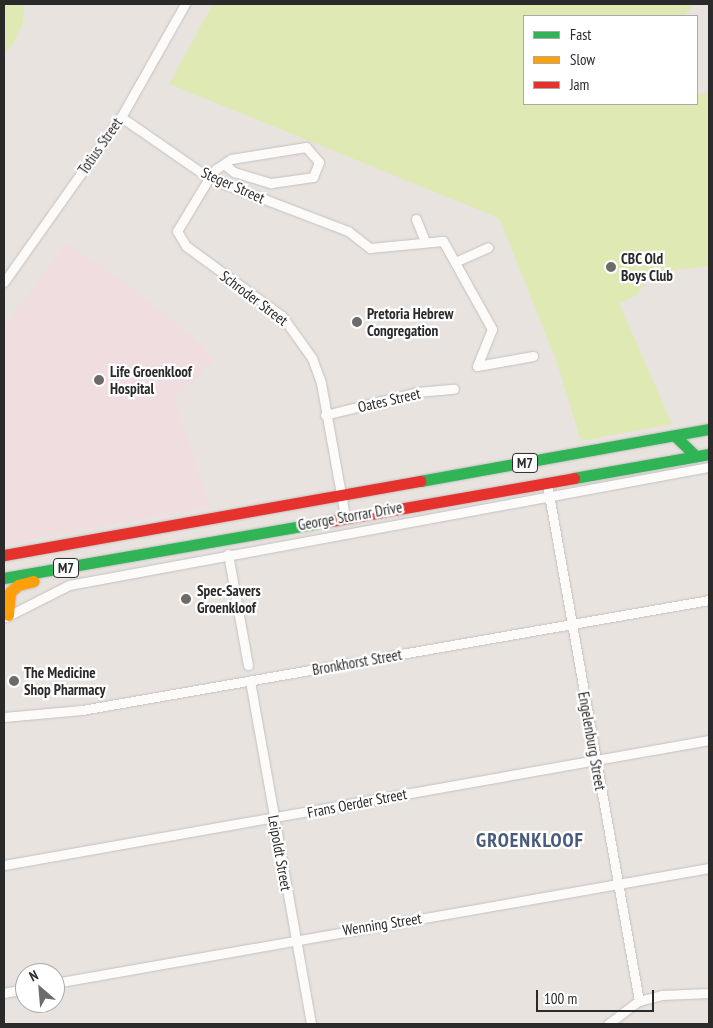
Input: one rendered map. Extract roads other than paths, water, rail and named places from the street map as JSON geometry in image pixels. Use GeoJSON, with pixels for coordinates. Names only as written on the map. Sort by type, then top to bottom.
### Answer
{"type":"FeatureCollection","features":[{"type":"Feature","properties":{"kind":"main road","name":"George Storrar Drive"},"geometry":{"type":"LineString","coordinates":[[4,556],[340,494],[558,458],[709,429]]}},
{"type":"Feature","properties":{"kind":"main road"},"geometry":{"type":"LineString","coordinates":[[674,436],[684,448],[696,456]]}},
{"type":"Feature","properties":{"kind":"main road"},"geometry":{"type":"LineString","coordinates":[[665,462],[673,451],[674,436]]}},
{"type":"Feature","properties":{"kind":"main road","name":"George Storrar Drive"},"geometry":{"type":"LineString","coordinates":[[4,578],[345,516],[709,454]]}},
{"type":"Feature","properties":{"kind":"main road"},"geometry":{"type":"LineString","coordinates":[[547,482],[549,467],[558,458]]}},
{"type":"Feature","properties":{"kind":"main road"},"geometry":{"type":"LineString","coordinates":[[456,474],[473,478],[530,468],[547,482]]}},
{"type":"Feature","properties":{"kind":"main road"},"geometry":{"type":"LineString","coordinates":[[6,617],[7,597],[14,587],[62,575],[76,566]]}},
{"type":"Feature","properties":{"kind":"street","name":"Totius Street"},"geometry":{"type":"LineString","coordinates":[[4,282],[121,117],[184,4]]}},
{"type":"Feature","properties":{"kind":"street","name":"Steger Street"},"geometry":{"type":"LineString","coordinates":[[121,117],[209,178],[352,233],[370,248],[425,241]]}},
{"type":"Feature","properties":{"kind":"street","name":"Schroder Street"},"geometry":{"type":"LineString","coordinates":[[224,164],[234,172],[271,183],[313,177],[319,162],[306,147],[240,156],[224,164],[209,178],[179,224],[179,237],[186,246],[290,324],[316,366],[345,516]]}},
{"type":"Feature","properties":{"kind":"street"},"geometry":{"type":"LineString","coordinates":[[416,219],[425,241],[443,241],[492,330],[477,366],[533,356]]}},
{"type":"Feature","properties":{"kind":"street"},"geometry":{"type":"LineString","coordinates":[[455,262],[488,247]]}},
{"type":"Feature","properties":{"kind":"street","name":"Oates Street"},"geometry":{"type":"LineString","coordinates":[[325,415],[417,392],[454,389]]}},
{"type":"Feature","properties":{"kind":"street","name":"George Storrar Drive"},"geometry":{"type":"LineString","coordinates":[[6,617],[69,585],[228,554],[709,467]]}},
{"type":"Feature","properties":{"kind":"street","name":"Engelenburg Street"},"geometry":{"type":"LineString","coordinates":[[547,482],[639,1001]]}},
{"type":"Feature","properties":{"kind":"street"},"geometry":{"type":"LineString","coordinates":[[228,554],[248,665]]}},
{"type":"Feature","properties":{"kind":"street","name":"Bronkhorst Street"},"geometry":{"type":"LineString","coordinates":[[4,717],[82,710],[709,600]]}},
{"type":"Feature","properties":{"kind":"street","name":"Leipoldt Street"},"geometry":{"type":"LineString","coordinates":[[250,681],[311,1024]]}},
{"type":"Feature","properties":{"kind":"street","name":"Frans Oerder Street"},"geometry":{"type":"LineString","coordinates":[[4,865],[709,740]]}},
{"type":"Feature","properties":{"kind":"street","name":"Wenning Street"},"geometry":{"type":"LineString","coordinates":[[65,981],[296,939],[709,868]]}},
{"type":"Feature","properties":{"kind":"street"},"geometry":{"type":"LineString","coordinates":[[608,1024],[639,1001],[662,995],[709,993]]}},
{"type":"Feature","properties":{"kind":"place","name":"CBC Old Boys Club"},"geometry":{"type":"Point","coordinates":[611,267]}},
{"type":"Feature","properties":{"kind":"place","name":"Pretoria Hebrew Congregation"},"geometry":{"type":"Point","coordinates":[357,322]}},
{"type":"Feature","properties":{"kind":"place","name":"Life Groenkloof Hospital"},"geometry":{"type":"Point","coordinates":[99,380]}},
{"type":"Feature","properties":{"kind":"place","name":"Spec-Savers Groenkloof"},"geometry":{"type":"Point","coordinates":[186,599]}},
{"type":"Feature","properties":{"kind":"place","name":"The Medicine Shop Pharmacy"},"geometry":{"type":"Point","coordinates":[14,681]}},
{"type":"Feature","properties":{"kind":"district","name":"GROENKLOOF"},"geometry":{"type":"Point","coordinates":[530,840]}}]}
